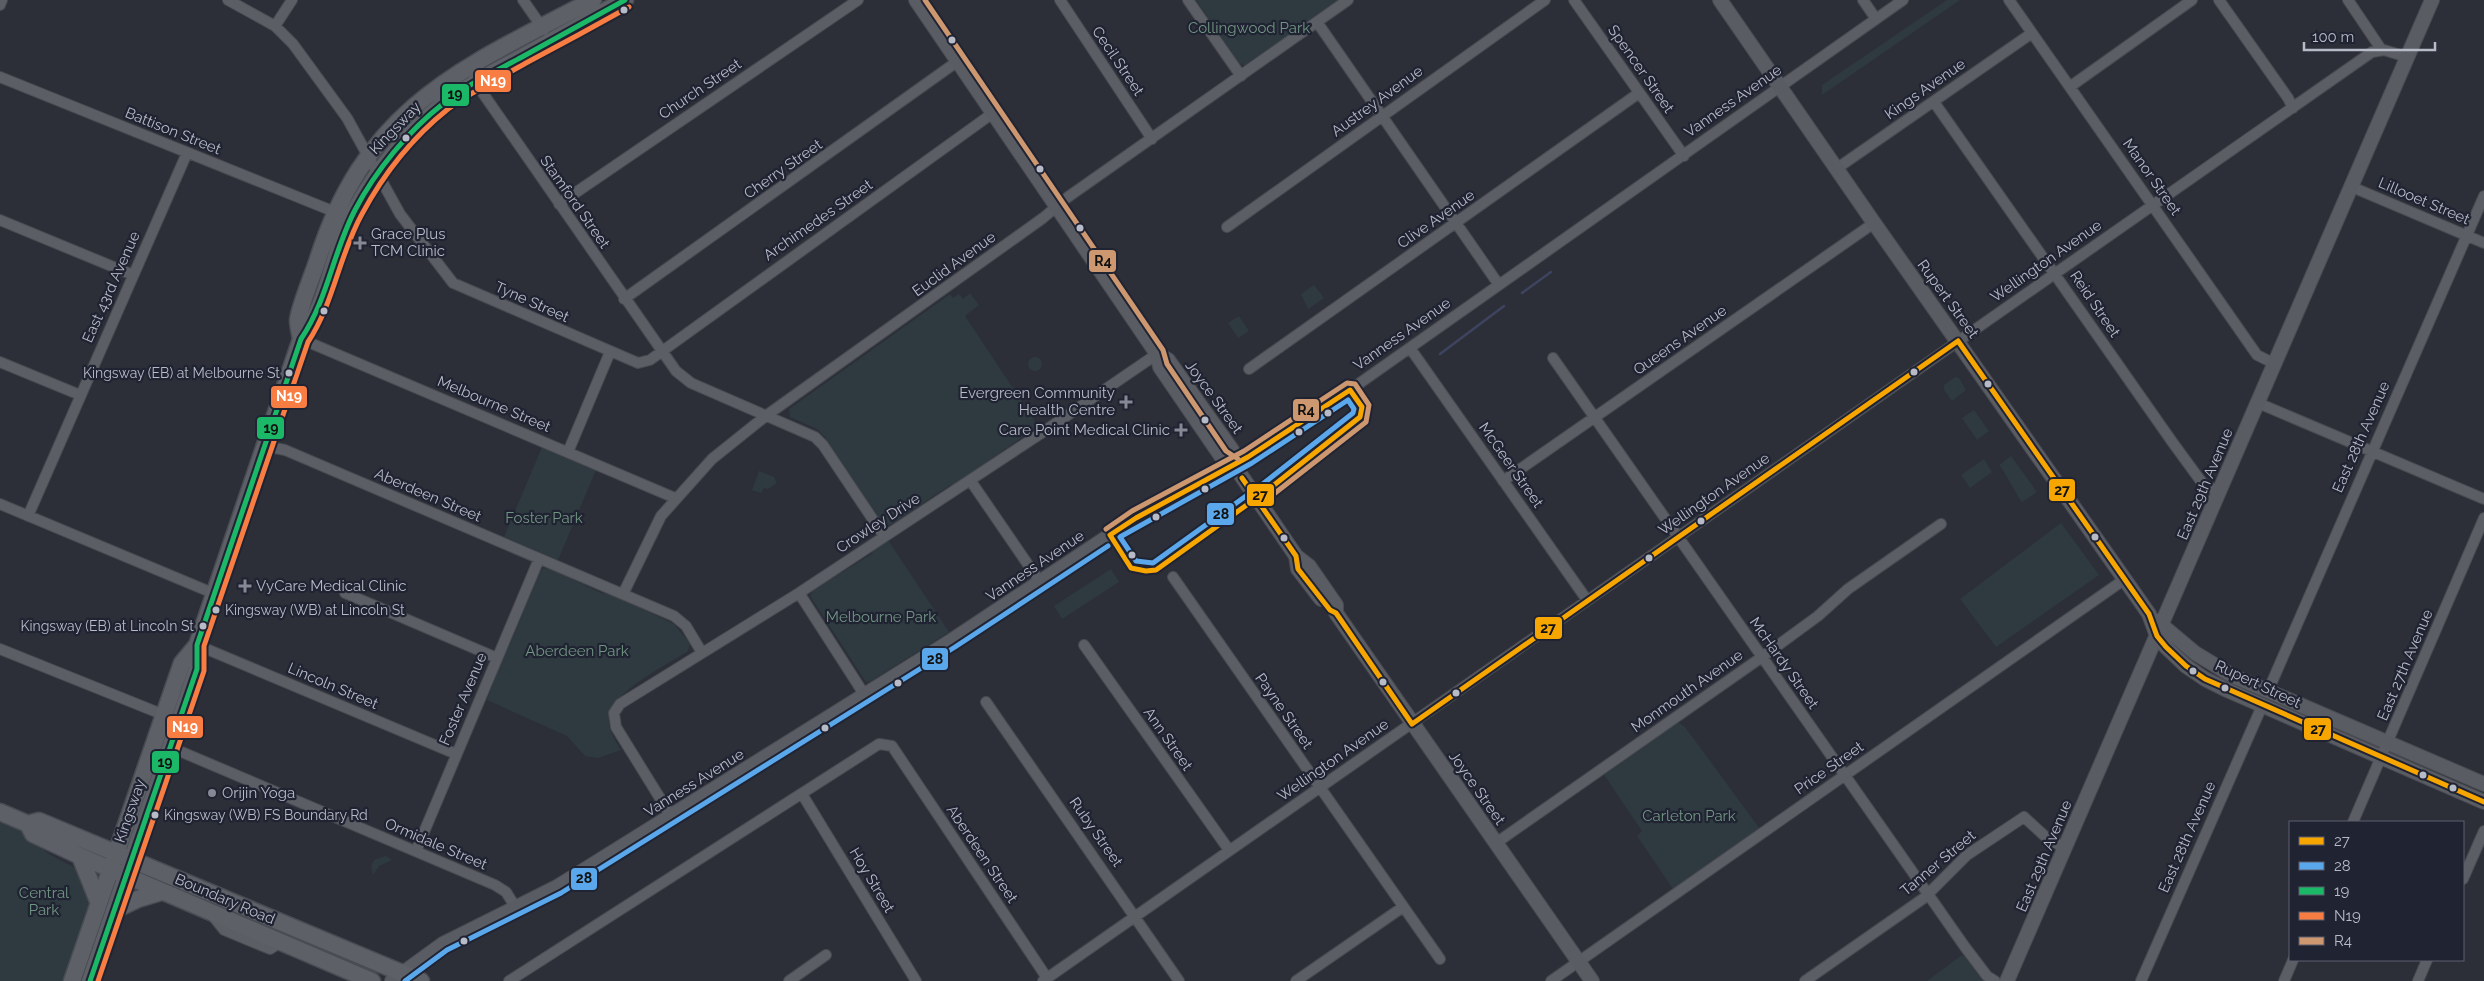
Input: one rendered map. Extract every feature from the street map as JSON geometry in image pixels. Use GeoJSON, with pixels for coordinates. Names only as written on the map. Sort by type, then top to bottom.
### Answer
{"type":"FeatureCollection","features":[{"type":"Feature","properties":{"kind":"main road","name":"Kingsway"},"geometry":{"type":"LineString","coordinates":[[301,339],[298,320],[335,212],[356,172],[382,136],[403,115],[433,90],[466,68],[593,0]]}},
{"type":"Feature","properties":{"kind":"main road","name":"Kingsway"},"geometry":{"type":"LineString","coordinates":[[90,981],[197,669],[197,645],[301,339],[313,324],[332,263],[351,217],[377,175],[404,142],[444,104],[476,82],[625,0]]}},
{"type":"Feature","properties":{"kind":"main road","name":"Kingsway"},"geometry":{"type":"LineString","coordinates":[[72,981],[98,901],[182,663],[197,645]]}},
{"type":"Feature","properties":{"kind":"main road","name":"Boundary Road"},"geometry":{"type":"LineString","coordinates":[[0,812],[28,824],[39,821],[397,977],[421,981]]}},
{"type":"Feature","properties":{"kind":"main road","name":"Boundary Road"},"geometry":{"type":"LineString","coordinates":[[28,824],[33,834],[80,856],[372,981]]}},
{"type":"Feature","properties":{"kind":"main road"},"geometry":{"type":"LineString","coordinates":[[80,856],[98,901]]}},
{"type":"Feature","properties":{"kind":"main road"},"geometry":{"type":"LineString","coordinates":[[115,910],[138,898],[161,892]]}},
{"type":"Feature","properties":{"kind":"street"},"geometry":{"type":"LineString","coordinates":[[0,6],[2,0]]}},
{"type":"Feature","properties":{"kind":"street","name":"Tyne Street"},"geometry":{"type":"LineString","coordinates":[[228,0],[275,26],[293,44],[347,118],[377,175],[410,229],[453,283],[610,352],[638,362],[650,360],[661,352]]}},
{"type":"Feature","properties":{"kind":"street"},"geometry":{"type":"LineString","coordinates":[[275,26],[292,0]]}},
{"type":"Feature","properties":{"kind":"street"},"geometry":{"type":"LineString","coordinates":[[524,0],[552,40]]}},
{"type":"Feature","properties":{"kind":"street","name":"Church Street"},"geometry":{"type":"LineString","coordinates":[[559,204],[858,0]]}},
{"type":"Feature","properties":{"kind":"street","name":"Joyce Street"},"geometry":{"type":"LineString","coordinates":[[916,0],[1157,354],[1168,360],[1232,450],[1234,465],[1296,556],[1298,569],[1330,610],[1336,613],[1592,981]]}},
{"type":"Feature","properties":{"kind":"street","name":"Cecil Street"},"geometry":{"type":"LineString","coordinates":[[1060,0],[1152,139]]}},
{"type":"Feature","properties":{"kind":"street"},"geometry":{"type":"LineString","coordinates":[[1188,0],[1241,76]]}},
{"type":"Feature","properties":{"kind":"street","name":"Euclid Avenue"},"geometry":{"type":"LineString","coordinates":[[623,594],[649,538],[675,498],[712,459],[767,415],[1057,206],[1348,0]]}},
{"type":"Feature","properties":{"kind":"street","name":"Austrey Avenue"},"geometry":{"type":"LineString","coordinates":[[1227,228],[1382,115],[1545,0]]}},
{"type":"Feature","properties":{"kind":"street","name":"Spencer Street"},"geometry":{"type":"LineString","coordinates":[[1574,0],[1684,156]]}},
{"type":"Feature","properties":{"kind":"street","name":"Rupert Street"},"geometry":{"type":"LineString","coordinates":[[1720,0],[1836,169],[2186,666],[2227,690],[2262,706],[2484,802]]}},
{"type":"Feature","properties":{"kind":"street"},"geometry":{"type":"LineString","coordinates":[[1863,0],[1876,19]]}},
{"type":"Feature","properties":{"kind":"street","name":"Vanness Avenue"},"geometry":{"type":"LineString","coordinates":[[397,977],[443,944],[557,887],[1040,582],[1136,518],[1234,465],[1286,434],[1684,156],[1903,0]]}},
{"type":"Feature","properties":{"kind":"street","name":"Manor Street"},"geometry":{"type":"LineString","coordinates":[[2009,0],[2071,86],[2257,355],[2275,364]]}},
{"type":"Feature","properties":{"kind":"street"},"geometry":{"type":"LineString","coordinates":[[2071,86],[2192,0]]}},
{"type":"Feature","properties":{"kind":"street"},"geometry":{"type":"LineString","coordinates":[[2219,0],[2288,98],[2293,108]]}},
{"type":"Feature","properties":{"kind":"street"},"geometry":{"type":"LineString","coordinates":[[2348,0],[2381,49],[2407,57]]}},
{"type":"Feature","properties":{"kind":"street","name":"East 29th Avenue"},"geometry":{"type":"LineString","coordinates":[[2007,981],[2432,0]]}},
{"type":"Feature","properties":{"kind":"street"},"geometry":{"type":"LineString","coordinates":[[1317,22],[1499,285]]}},
{"type":"Feature","properties":{"kind":"street","name":"Kings Avenue"},"geometry":{"type":"LineString","coordinates":[[1836,169],[2032,33]]}},
{"type":"Feature","properties":{"kind":"street","name":"Wellington Avenue"},"geometry":{"type":"LineString","coordinates":[[1045,979],[1678,538],[1958,340],[2372,52],[2381,49]]}},
{"type":"Feature","properties":{"kind":"street","name":"Cherry Street"},"geometry":{"type":"LineString","coordinates":[[624,299],[958,61]]}},
{"type":"Feature","properties":{"kind":"street","name":"Stamford Street"},"geometry":{"type":"LineString","coordinates":[[466,68],[661,352]]}},
{"type":"Feature","properties":{"kind":"street","name":"Battison Street"},"geometry":{"type":"LineString","coordinates":[[0,77],[335,212]]}},
{"type":"Feature","properties":{"kind":"street","name":"Clive Avenue"},"geometry":{"type":"LineString","coordinates":[[1249,369],[1640,93]]}},
{"type":"Feature","properties":{"kind":"street","name":"Reid Street"},"geometry":{"type":"LineString","coordinates":[[1934,102],[2203,484],[2220,492]]}},
{"type":"Feature","properties":{"kind":"street","name":"Archimedes Street"},"geometry":{"type":"LineString","coordinates":[[661,352],[993,113]]}},
{"type":"Feature","properties":{"kind":"street","name":"East 43rd Avenue"},"geometry":{"type":"LineString","coordinates":[[28,516],[187,153]]}},
{"type":"Feature","properties":{"kind":"street","name":"Lillooet Street"},"geometry":{"type":"LineString","coordinates":[[2352,186],[2484,243]]}},
{"type":"Feature","properties":{"kind":"street","name":"East 28th Avenue"},"geometry":{"type":"LineString","coordinates":[[2268,691],[2371,451],[2484,196]]}},
{"type":"Feature","properties":{"kind":"street"},"geometry":{"type":"LineString","coordinates":[[0,220],[133,274]]}},
{"type":"Feature","properties":{"kind":"street","name":"Queens Avenue"},"geometry":{"type":"LineString","coordinates":[[1503,481],[1874,223]]}},
{"type":"Feature","properties":{"kind":"street","name":"Melbourne Street"},"geometry":{"type":"LineString","coordinates":[[301,339],[675,498]]}},
{"type":"Feature","properties":{"kind":"street","name":"McGeer Street"},"geometry":{"type":"LineString","coordinates":[[1410,348],[1587,600]]}},
{"type":"Feature","properties":{"kind":"street"},"geometry":{"type":"LineString","coordinates":[[568,452],[610,352]]}},
{"type":"Feature","properties":{"kind":"street"},"geometry":{"type":"LineString","coordinates":[[661,352],[676,371],[691,383],[806,432],[823,445],[884,536]]}},
{"type":"Feature","properties":{"kind":"street","name":"Crowley Drive"},"geometry":{"type":"LineString","coordinates":[[671,816],[621,737],[614,720],[614,713],[623,700],[799,592],[1157,354]]}},
{"type":"Feature","properties":{"kind":"street","name":"McHardy Street"},"geometry":{"type":"LineString","coordinates":[[1553,358],[1986,976],[1996,981]]}},
{"type":"Feature","properties":{"kind":"street"},"geometry":{"type":"LineString","coordinates":[[0,362],[80,395]]}},
{"type":"Feature","properties":{"kind":"street"},"geometry":{"type":"LineString","coordinates":[[2258,403],[2484,499]]}},
{"type":"Feature","properties":{"kind":"street","name":"Aberdeen Street"},"geometry":{"type":"LineString","coordinates":[[265,446],[285,450],[680,620],[701,652]]}},
{"type":"Feature","properties":{"kind":"street"},"geometry":{"type":"LineString","coordinates":[[970,480],[1040,582]]}},
{"type":"Feature","properties":{"kind":"street"},"geometry":{"type":"LineString","coordinates":[[0,504],[215,594]]}},
{"type":"Feature","properties":{"kind":"street","name":"East 27th Avenue"},"geometry":{"type":"LineString","coordinates":[[2353,821],[2484,518]]}},
{"type":"Feature","properties":{"kind":"street","name":"Monmouth Avenue"},"geometry":{"type":"LineString","coordinates":[[1496,843],[1762,657],[1818,616],[1848,589],[1941,524]]}},
{"type":"Feature","properties":{"kind":"street","name":"Foster Avenue"},"geometry":{"type":"LineString","coordinates":[[416,852],[539,559]]}},
{"type":"Feature","properties":{"kind":"street","name":"Payne Street"},"geometry":{"type":"LineString","coordinates":[[1173,577],[1440,959]]}},
{"type":"Feature","properties":{"kind":"street","name":"Price Street"},"geometry":{"type":"LineString","coordinates":[[1551,981],[2125,579]]}},
{"type":"Feature","properties":{"kind":"street"},"geometry":{"type":"LineString","coordinates":[[799,592],[864,694]]}},
{"type":"Feature","properties":{"kind":"street"},"geometry":{"type":"LineString","coordinates":[[345,593],[497,658]]}},
{"type":"Feature","properties":{"kind":"street","name":"Rupert Street"},"geometry":{"type":"LineString","coordinates":[[2160,630],[2213,666],[2484,784]]}},
{"type":"Feature","properties":{"kind":"street","name":"Lincoln Street"},"geometry":{"type":"LineString","coordinates":[[197,645],[456,754]]}},
{"type":"Feature","properties":{"kind":"street","name":"Ann Street"},"geometry":{"type":"LineString","coordinates":[[1084,645],[1229,850]]}},
{"type":"Feature","properties":{"kind":"street"},"geometry":{"type":"LineString","coordinates":[[0,649],[164,715]]}},
{"type":"Feature","properties":{"kind":"street","name":"Ruby Street"},"geometry":{"type":"LineString","coordinates":[[986,702],[1136,916],[1179,981]]}},
{"type":"Feature","properties":{"kind":"street","name":"East 28th Avenue"},"geometry":{"type":"LineString","coordinates":[[2141,981],[2262,706]]}},
{"type":"Feature","properties":{"kind":"street","name":"Aberdeen Street"},"geometry":{"type":"LineString","coordinates":[[802,794],[879,744],[892,746],[1045,979]]}},
{"type":"Feature","properties":{"kind":"street","name":"Ormidale Street"},"geometry":{"type":"LineString","coordinates":[[170,747],[502,889],[516,908]]}},
{"type":"Feature","properties":{"kind":"street"},"geometry":{"type":"LineString","coordinates":[[509,981],[802,794]]}},
{"type":"Feature","properties":{"kind":"street","name":"Hoy Street"},"geometry":{"type":"LineString","coordinates":[[802,794],[916,981]]}},
{"type":"Feature","properties":{"kind":"street","name":"Tanner Street"},"geometry":{"type":"LineString","coordinates":[[1805,981],[1929,893],[1967,855],[2024,817],[2048,839],[2065,848]]}},
{"type":"Feature","properties":{"kind":"street"},"geometry":{"type":"LineString","coordinates":[[2464,877],[2484,831]]}},
{"type":"Feature","properties":{"kind":"street"},"geometry":{"type":"LineString","coordinates":[[1296,981],[1403,907]]}},
{"type":"Feature","properties":{"kind":"street"},"geometry":{"type":"LineString","coordinates":[[789,981],[826,955]]}},
{"type":"Feature","properties":{"kind":"street"},"geometry":{"type":"LineString","coordinates":[[2284,981],[2293,961]]}},
{"type":"Feature","properties":{"kind":"street"},"geometry":{"type":"LineString","coordinates":[[2418,981],[2427,961]]}},
{"type":"Feature","properties":{"kind":"green space","name":"Collingwood Park"},"geometry":{"type":"Polygon","coordinates":[[[1196,0],[1340,0],[1245,66],[1239,63],[1196,0]]]}},
{"type":"Feature","properties":{"kind":"green space"},"geometry":{"type":"Polygon","coordinates":[[[1947,0],[1960,0],[1822,95],[1822,85],[1947,0]]]}},
{"type":"Feature","properties":{"kind":"green space"},"geometry":{"type":"Polygon","coordinates":[[[1314,285],[1324,298],[1308,309],[1301,294],[1314,285]]]}},
{"type":"Feature","properties":{"kind":"green space"},"geometry":{"type":"Polygon","coordinates":[[[970,293],[979,305],[965,316],[1038,426],[954,485],[950,485],[892,524],[884,525],[824,436],[817,429],[790,417],[789,409],[950,294],[953,298],[959,294],[963,299],[970,293]]]}},
{"type":"Feature","properties":{"kind":"green space"},"geometry":{"type":"Polygon","coordinates":[[[1239,316],[1249,331],[1238,338],[1228,323],[1239,316]]]}},
{"type":"Feature","properties":{"kind":"green space"},"geometry":{"type":"Polygon","coordinates":[[[1032,357],[1038,357],[1042,364],[1038,371],[1032,371],[1028,367],[1028,361],[1032,357]]]}},
{"type":"Feature","properties":{"kind":"green space"},"geometry":{"type":"Polygon","coordinates":[[[1955,377],[1959,378],[1966,390],[1952,401],[1944,390],[1944,385],[1955,377]]]}},
{"type":"Feature","properties":{"kind":"green space"},"geometry":{"type":"Polygon","coordinates":[[[1974,410],[1989,431],[1977,440],[1962,418],[1974,410]]]}},
{"type":"Feature","properties":{"kind":"green space","name":"Foster Park"},"geometry":{"type":"Polygon","coordinates":[[[542,447],[573,458],[574,461],[596,470],[558,560],[504,537],[542,447]]]}},
{"type":"Feature","properties":{"kind":"green space"},"geometry":{"type":"Polygon","coordinates":[[[2011,456],[2037,492],[2022,502],[1999,465],[2011,456]]]}},
{"type":"Feature","properties":{"kind":"green space"},"geometry":{"type":"Polygon","coordinates":[[[1984,459],[1992,472],[1970,488],[1961,475],[1984,459]]]}},
{"type":"Feature","properties":{"kind":"green space"},"geometry":{"type":"Polygon","coordinates":[[[759,471],[774,477],[777,483],[768,489],[764,488],[761,493],[752,490],[759,471]]]}},
{"type":"Feature","properties":{"kind":"green space"},"geometry":{"type":"Polygon","coordinates":[[[2061,523],[2099,575],[1996,647],[1960,599],[2061,523]]]}},
{"type":"Feature","properties":{"kind":"green space","name":"Melbourne Park"},"geometry":{"type":"Polygon","coordinates":[[[888,540],[949,632],[871,681],[866,682],[810,596],[813,590],[872,554],[874,549],[888,540]]]}},
{"type":"Feature","properties":{"kind":"green space","name":"Aberdeen Park"},"geometry":{"type":"Polygon","coordinates":[[[543,568],[553,570],[601,593],[611,594],[674,624],[690,644],[688,651],[641,680],[618,699],[609,719],[613,735],[621,750],[598,758],[585,756],[567,736],[487,700],[507,646],[510,644],[539,573],[543,568]]]}},
{"type":"Feature","properties":{"kind":"green space"},"geometry":{"type":"Polygon","coordinates":[[[1111,569],[1119,582],[1062,619],[1054,606],[1111,569]]]}},
{"type":"Feature","properties":{"kind":"green space","name":"Carleton Park"},"geometry":{"type":"Polygon","coordinates":[[[1678,722],[1685,727],[1760,829],[1673,889],[1637,836],[1642,831],[1604,775],[1678,722]]]}},
{"type":"Feature","properties":{"kind":"green space","name":"Central Park"},"geometry":{"type":"Polygon","coordinates":[[[0,821],[18,829],[49,854],[79,870],[89,898],[89,906],[65,981],[0,981],[0,821]]]}},
{"type":"Feature","properties":{"kind":"green space"},"geometry":{"type":"Polygon","coordinates":[[[386,856],[392,860],[379,866],[373,875],[371,867],[374,860],[386,856]]]}},
{"type":"Feature","properties":{"kind":"green space"},"geometry":{"type":"Polygon","coordinates":[[[1962,955],[1984,981],[1927,981],[1962,955]]]}},
{"type":"Feature","properties":{"kind":"waterway"},"geometry":{"type":"LineString","coordinates":[[1522,293],[1551,272]]}},
{"type":"Feature","properties":{"kind":"waterway"},"geometry":{"type":"LineString","coordinates":[[1440,354],[1504,306]]}},
{"type":"Feature","properties":{"kind":"transit line","name":"19"},"geometry":{"type":"LineString","coordinates":[[90,981],[197,669],[197,645],[301,339],[318,308],[347,226],[363,195],[394,152],[418,126],[444,103],[482,78],[625,0]]}},
{"type":"Feature","properties":{"kind":"transit line","name":"R4"},"geometry":{"type":"LineString","coordinates":[[925,0],[1163,350],[1167,364],[1226,451],[1238,459]]}},
{"type":"Feature","properties":{"kind":"transit line","name":"N19"},"geometry":{"type":"LineString","coordinates":[[98,981],[204,671],[204,646],[308,342],[324,311],[354,230],[370,199],[389,171],[411,144],[448,109],[486,85],[629,7]]}},
{"type":"Feature","properties":{"kind":"transit line","name":"27"},"geometry":{"type":"LineString","coordinates":[[1958,341],[2149,614],[2157,636],[2186,666],[2205,679],[2484,802]]}},
{"type":"Feature","properties":{"kind":"transit line","name":"27"},"geometry":{"type":"LineString","coordinates":[[1412,724],[1958,341]]}},
{"type":"Feature","properties":{"kind":"transit line","name":"R4"},"geometry":{"type":"LineString","coordinates":[[1106,529],[1132,511],[1244,451],[1347,383],[1355,384],[1369,405],[1366,422],[1261,504]]}},
{"type":"Feature","properties":{"kind":"transit line","name":"27"},"geometry":{"type":"LineString","coordinates":[[1350,390],[1362,407],[1360,417],[1269,489],[1156,570],[1146,571],[1131,568],[1110,535],[1136,518],[1248,457],[1350,390]]}},
{"type":"Feature","properties":{"kind":"transit line","name":"28"},"geometry":{"type":"LineString","coordinates":[[1348,400],[1354,409],[1353,413],[1264,483],[1153,563],[1136,561],[1120,537],[1252,463],[1348,400]]}},
{"type":"Feature","properties":{"kind":"transit line","name":"27"},"geometry":{"type":"LineString","coordinates":[[1242,478],[1296,556],[1298,569],[1330,610],[1336,613],[1412,724]]}},
{"type":"Feature","properties":{"kind":"transit line","name":"28"},"geometry":{"type":"LineString","coordinates":[[405,981],[447,950],[561,893],[955,647],[1108,546]]}},
{"type":"Feature","properties":{"kind":"place","name":"Grace Plus TCM Clinic"},"geometry":{"type":"Point","coordinates":[360,243]}},
{"type":"Feature","properties":{"kind":"place","name":"Kingsway (EB) at Melbourne St"},"geometry":{"type":"Point","coordinates":[289,373]}},
{"type":"Feature","properties":{"kind":"place","name":"Evergreen Community Health Centre"},"geometry":{"type":"Point","coordinates":[1126,402]}},
{"type":"Feature","properties":{"kind":"place","name":"Care Point Medical Clinic"},"geometry":{"type":"Point","coordinates":[1181,430]}},
{"type":"Feature","properties":{"kind":"place","name":"VyCare Medical Clinic"},"geometry":{"type":"Point","coordinates":[245,586]}},
{"type":"Feature","properties":{"kind":"place","name":"Kingsway (WB) at Lincoln St"},"geometry":{"type":"Point","coordinates":[216,610]}},
{"type":"Feature","properties":{"kind":"place","name":"Kingsway (EB) at Lincoln St"},"geometry":{"type":"Point","coordinates":[203,626]}},
{"type":"Feature","properties":{"kind":"place","name":"Orijin Yoga"},"geometry":{"type":"Point","coordinates":[212,793]}},
{"type":"Feature","properties":{"kind":"place","name":"Kingsway (WB) FS Boundary Rd"},"geometry":{"type":"Point","coordinates":[155,815]}}]}
